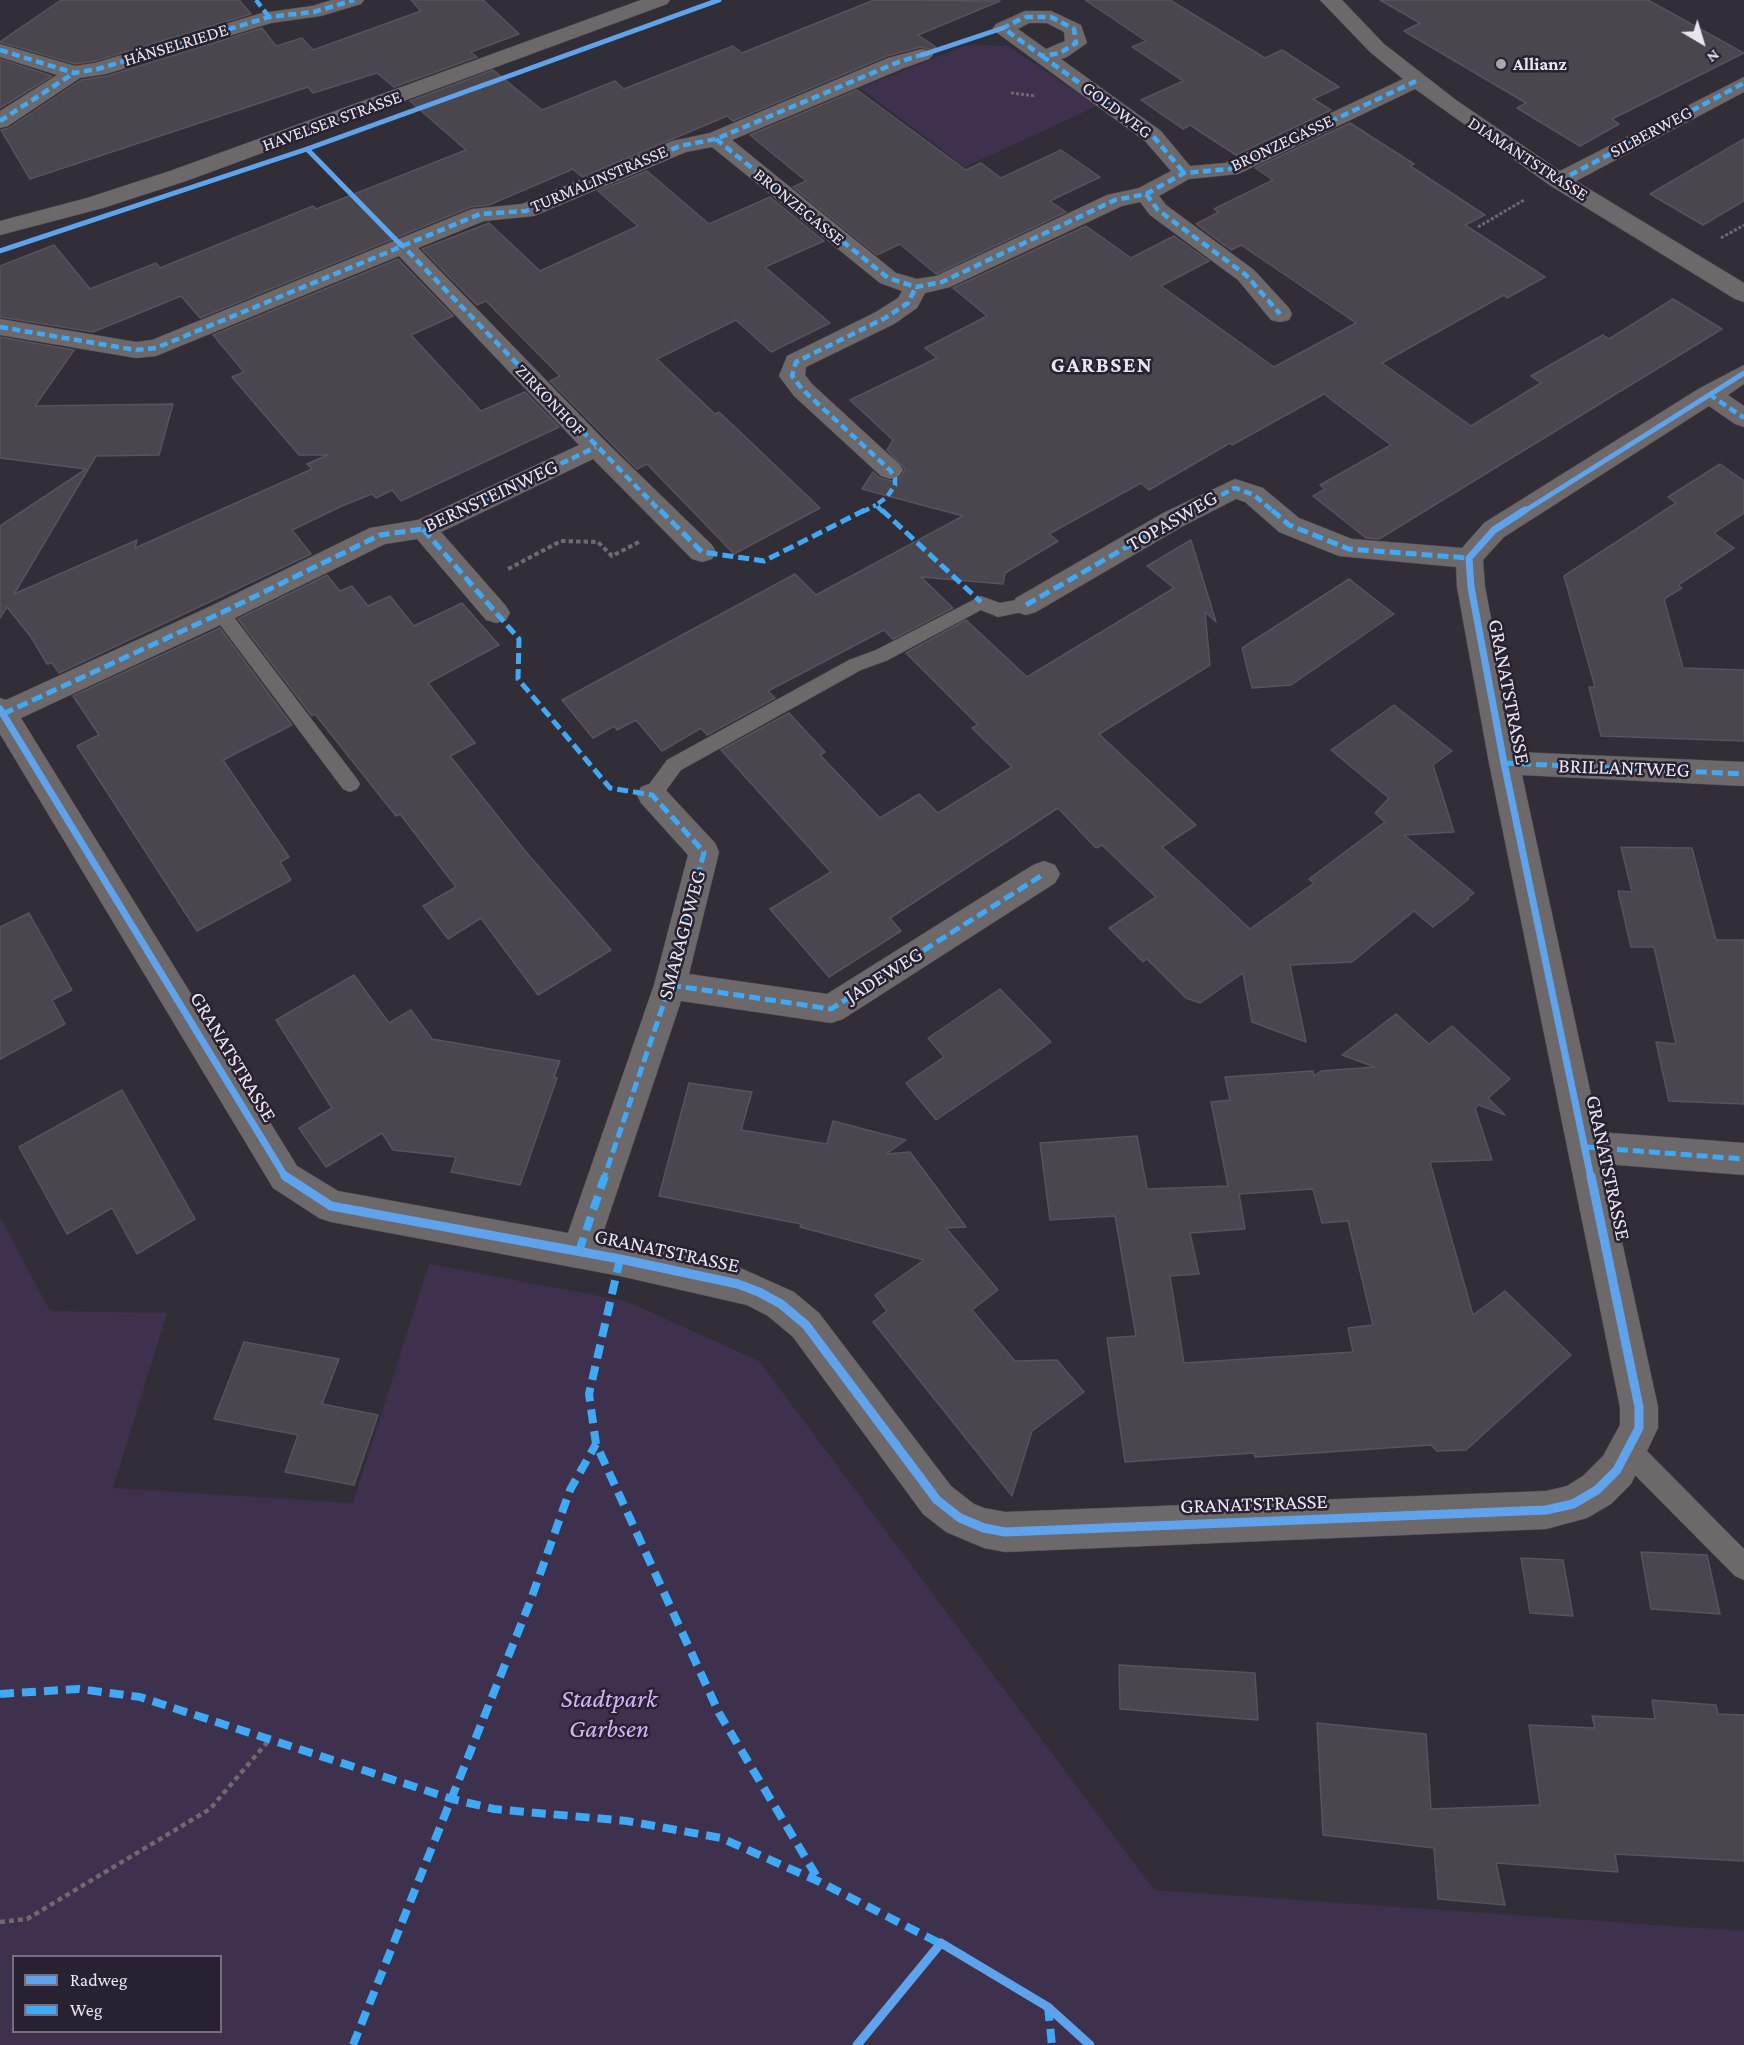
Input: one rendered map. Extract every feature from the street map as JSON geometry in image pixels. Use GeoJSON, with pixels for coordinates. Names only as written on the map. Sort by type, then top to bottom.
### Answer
{"type":"FeatureCollection","features":[{"type":"Feature","properties":{"kind":"street"},"geometry":{"type":"LineString","coordinates":[[256,0],[269,17]]}},
{"type":"Feature","properties":{"kind":"street","name":"HÄNSELRIEDE"},"geometry":{"type":"LineString","coordinates":[[74,74],[98,69],[269,17],[314,12],[354,0]]}},
{"type":"Feature","properties":{"kind":"street","name":"HAVELSER STRASSE"},"geometry":{"type":"LineString","coordinates":[[0,228],[95,203],[178,176],[660,0]]}},
{"type":"Feature","properties":{"kind":"street","name":"DIAMANTSTRASSE"},"geometry":{"type":"LineString","coordinates":[[1330,0],[1377,48],[1416,81],[1559,181],[1744,294]]}},
{"type":"Feature","properties":{"kind":"street"},"geometry":{"type":"LineString","coordinates":[[0,50],[74,74]]}},
{"type":"Feature","properties":{"kind":"street","name":"TURMALINSTRASSE"},"geometry":{"type":"LineString","coordinates":[[0,327],[136,350],[156,348],[178,341],[480,214],[526,211],[680,146],[716,140],[896,63],[922,55]]}},
{"type":"Feature","properties":{"kind":"street","name":"GOLDWEG"},"geometry":{"type":"LineString","coordinates":[[1042,56],[1153,136],[1184,173]]}},
{"type":"Feature","properties":{"kind":"street"},"geometry":{"type":"LineString","coordinates":[[0,121],[74,74]]}},
{"type":"Feature","properties":{"kind":"street","name":"BRONZEGASSE"},"geometry":{"type":"LineString","coordinates":[[716,140],[888,278],[916,287],[942,282],[1115,200],[1146,194],[1184,173],[1230,169],[1416,81]]}},
{"type":"Feature","properties":{"kind":"street","name":"SILBERWEG"},"geometry":{"type":"LineString","coordinates":[[1559,181],[1744,83]]}},
{"type":"Feature","properties":{"kind":"street"},"geometry":{"type":"LineString","coordinates":[[1146,194],[1158,210],[1246,275],[1280,314]]}},
{"type":"Feature","properties":{"kind":"street","name":"ZIRKONHOF"},"geometry":{"type":"LineString","coordinates":[[402,245],[596,447],[702,552]]}},
{"type":"Feature","properties":{"kind":"street"},"geometry":{"type":"LineString","coordinates":[[890,470],[803,390],[792,376],[796,362],[885,318],[908,303],[916,287]]}},
{"type":"Feature","properties":{"kind":"street"},"geometry":{"type":"LineString","coordinates":[[1469,558],[1494,530],[1744,373]]}},
{"type":"Feature","properties":{"kind":"street"},"geometry":{"type":"LineString","coordinates":[[1709,394],[1744,418]]}},
{"type":"Feature","properties":{"kind":"street","name":"BERNSTEINWEG"},"geometry":{"type":"LineString","coordinates":[[2,712],[221,613],[380,535],[423,529],[596,447]]}},
{"type":"Feature","properties":{"kind":"street","name":"TOPASWEG"},"geometry":{"type":"LineString","coordinates":[[1026,605],[1192,509],[1235,488],[1254,495],[1289,525],[1349,549],[1469,558]]}},
{"type":"Feature","properties":{"kind":"street"},"geometry":{"type":"LineString","coordinates":[[423,529],[496,613]]}},
{"type":"Feature","properties":{"kind":"street","name":"GRANATSTRASSE"},"geometry":{"type":"LineString","coordinates":[[2,712],[285,1177],[330,1206],[579,1251],[738,1284],[781,1304],[806,1325],[937,1500],[960,1518],[984,1528],[1005,1532],[1546,1510],[1573,1504],[1597,1490],[1617,1470],[1629,1452],[1639,1428],[1638,1391],[1504,763],[1471,587],[1469,558]]}},
{"type":"Feature","properties":{"kind":"street","name":"BRILLANTWEG"},"geometry":{"type":"LineString","coordinates":[[1504,763],[1744,774]]}},
{"type":"Feature","properties":{"kind":"street","name":"SMARAGDWEG"},"geometry":{"type":"LineString","coordinates":[[579,1251],[670,985],[704,852],[652,795]]}},
{"type":"Feature","properties":{"kind":"street","name":"JADEWEG"},"geometry":{"type":"LineString","coordinates":[[670,985],[831,1009],[1044,874]]}},
{"type":"Feature","properties":{"kind":"street"},"geometry":{"type":"LineString","coordinates":[[1585,1147],[1744,1159]]}},
{"type":"Feature","properties":{"kind":"lane","name":"TOPASWEG"},"geometry":{"type":"LineString","coordinates":[[981,602],[998,610],[1026,605]]}},
{"type":"Feature","properties":{"kind":"lane","name":"SMARAGDWEG"},"geometry":{"type":"LineString","coordinates":[[652,795],[674,765],[855,665],[882,655],[981,602]]}},
{"type":"Feature","properties":{"kind":"lane"},"geometry":{"type":"LineString","coordinates":[[221,613],[350,784]]}},
{"type":"Feature","properties":{"kind":"lane"},"geometry":{"type":"LineString","coordinates":[[1629,1452],[1744,1567]]}},
{"type":"Feature","properties":{"kind":"path"},"geometry":{"type":"LineString","coordinates":[[1478,227],[1559,181]]}},
{"type":"Feature","properties":{"kind":"path"},"geometry":{"type":"LineString","coordinates":[[474,586],[561,541],[598,542],[612,556],[674,525]]}},
{"type":"Feature","properties":{"kind":"path"},"geometry":{"type":"LineString","coordinates":[[0,1922],[27,1919],[210,1809],[270,1739]]}},
{"type":"Feature","properties":{"kind":"green space"},"geometry":{"type":"Polygon","coordinates":[[[967,45],[1008,46],[1097,106],[965,167],[860,88],[967,45]]]}},
{"type":"Feature","properties":{"kind":"green space","name":"Stadtpark Garbsen"},"geometry":{"type":"Polygon","coordinates":[[[0,1217],[50,1311],[167,1313],[113,1488],[353,1503],[429,1264],[626,1301],[759,1361],[1154,1890],[1744,1931],[1744,2045],[0,2045],[0,1217]]]}},
{"type":"Feature","properties":{"kind":"building"},"geometry":{"type":"Polygon","coordinates":[[[61,0],[239,0],[251,14],[95,61],[75,64],[0,42],[61,0]]]}},
{"type":"Feature","properties":{"kind":"building"},"geometry":{"type":"Polygon","coordinates":[[[411,0],[483,0],[519,34],[471,52],[477,57],[394,87],[377,73],[313,93],[308,87],[30,179],[1,130],[9,128],[81,80],[107,76],[262,28],[276,46],[302,38],[313,50],[421,11],[411,0]]]}},
{"type":"Feature","properties":{"kind":"building"},"geometry":{"type":"Polygon","coordinates":[[[874,0],[1000,1],[918,35],[936,47],[931,50],[921,47],[887,56],[733,121],[727,116],[582,177],[573,169],[489,205],[471,207],[200,318],[181,296],[93,332],[0,317],[0,266],[54,245],[90,289],[156,263],[160,268],[313,206],[316,209],[466,150],[410,101],[493,70],[542,110],[615,81],[624,89],[733,46],[742,53],[874,0]]]}},
{"type":"Feature","properties":{"kind":"building"},"geometry":{"type":"Polygon","coordinates":[[[1085,0],[1170,0],[1265,58],[1282,50],[1339,87],[1313,99],[1331,110],[1236,155],[1190,125],[1183,129],[1141,100],[1183,81],[1132,47],[1146,41],[1085,0]]]}},
{"type":"Feature","properties":{"kind":"building"},"geometry":{"type":"Polygon","coordinates":[[[1380,0],[1648,0],[1744,53],[1612,119],[1619,124],[1580,146],[1517,108],[1526,103],[1404,31],[1420,23],[1380,0]]]}},
{"type":"Feature","properties":{"kind":"building"},"geometry":{"type":"Polygon","coordinates":[[[0,59],[52,76],[0,108],[0,59]]]}},
{"type":"Feature","properties":{"kind":"building"},"geometry":{"type":"Polygon","coordinates":[[[857,90],[966,170],[981,163],[1001,178],[1061,150],[1100,177],[1050,201],[1066,212],[936,274],[900,244],[877,255],[793,187],[806,181],[750,135],[857,90]]]}},
{"type":"Feature","properties":{"kind":"building"},"geometry":{"type":"Polygon","coordinates":[[[1350,123],[1414,164],[1410,166],[1485,215],[1465,225],[1545,277],[1507,298],[1504,295],[1382,363],[1471,426],[1541,383],[1531,376],[1603,335],[1609,339],[1673,299],[1722,329],[1379,539],[1366,538],[1313,496],[1325,489],[1320,485],[1391,445],[1324,394],[1232,445],[1230,443],[1149,490],[1141,483],[1049,534],[1058,541],[1005,573],[1003,584],[921,577],[953,608],[893,639],[884,630],[768,691],[775,698],[707,735],[701,728],[662,751],[636,720],[617,730],[614,726],[593,738],[562,700],[795,574],[816,595],[963,516],[862,489],[873,472],[880,478],[891,481],[901,477],[905,469],[887,450],[893,440],[850,400],[937,358],[925,348],[987,316],[953,288],[1086,226],[1131,258],[1174,236],[1209,261],[1161,286],[1274,367],[1356,323],[1241,245],[1231,250],[1196,224],[1219,212],[1214,209],[1273,180],[1255,168],[1350,123]]]}},
{"type":"Feature","properties":{"kind":"building"},"geometry":{"type":"Polygon","coordinates":[[[1744,139],[1744,201],[1703,225],[1650,194],[1744,139]]]}},
{"type":"Feature","properties":{"kind":"building"},"geometry":{"type":"Polygon","coordinates":[[[647,171],[709,224],[770,197],[824,241],[765,267],[830,323],[771,352],[736,320],[657,359],[715,414],[719,412],[820,508],[734,554],[647,464],[637,469],[550,381],[560,376],[486,301],[477,305],[422,249],[489,223],[540,271],[638,226],[598,191],[647,171]]]}},
{"type":"Feature","properties":{"kind":"building"},"geometry":{"type":"Polygon","coordinates":[[[398,259],[453,316],[411,335],[481,411],[525,392],[559,427],[401,501],[392,490],[376,498],[372,494],[292,530],[311,554],[59,673],[52,663],[47,664],[31,637],[7,607],[0,618],[0,526],[86,469],[0,458],[0,337],[74,350],[35,406],[173,404],[159,455],[96,456],[14,594],[137,540],[135,548],[312,469],[307,464],[328,455],[299,455],[232,377],[244,372],[213,335],[398,259]]]}},
{"type":"Feature","properties":{"kind":"building"},"geometry":{"type":"Polygon","coordinates":[[[1720,464],[1744,481],[1744,513],[1714,533],[1734,548],[1678,585],[1682,588],[1664,599],[1683,668],[1744,670],[1744,741],[1601,736],[1589,687],[1595,687],[1564,576],[1676,503],[1668,497],[1720,464]]]}},
{"type":"Feature","properties":{"kind":"building"},"geometry":{"type":"Polygon","coordinates":[[[1191,540],[1216,622],[1205,612],[1210,665],[1099,734],[1196,825],[1162,847],[1250,929],[1314,883],[1309,879],[1385,822],[1375,813],[1389,798],[1331,750],[1394,705],[1452,751],[1433,765],[1454,832],[1404,835],[1474,893],[1433,927],[1414,911],[1352,962],[1290,965],[1306,1042],[1252,1022],[1243,973],[1200,1003],[1186,998],[1147,959],[1143,962],[1109,928],[1156,897],[1102,845],[1096,848],[1058,808],[890,918],[901,931],[829,977],[770,909],[831,872],[721,750],[789,713],[825,752],[820,755],[880,818],[919,794],[938,813],[1012,767],[972,728],[978,725],[906,653],[966,620],[1027,677],[1174,588],[1147,566],[1191,540]]]}},
{"type":"Feature","properties":{"kind":"building"},"geometry":{"type":"Polygon","coordinates":[[[327,575],[340,591],[352,586],[368,606],[390,596],[414,626],[462,603],[499,645],[428,683],[475,743],[450,756],[526,852],[611,950],[538,995],[481,918],[448,939],[423,906],[456,887],[400,814],[396,816],[315,714],[312,716],[238,619],[327,575]]]}},
{"type":"Feature","properties":{"kind":"building"},"geometry":{"type":"Polygon","coordinates":[[[1349,579],[1394,614],[1291,685],[1252,688],[1242,648],[1349,579]]]}},
{"type":"Feature","properties":{"kind":"building"},"geometry":{"type":"Polygon","coordinates":[[[220,628],[292,725],[223,760],[289,857],[280,862],[291,880],[197,931],[77,746],[99,735],[73,696],[220,628]]]}},
{"type":"Feature","properties":{"kind":"building"},"geometry":{"type":"Polygon","coordinates":[[[1621,847],[1692,848],[1716,940],[1744,940],[1744,1104],[1669,1101],[1656,1042],[1676,1044],[1654,947],[1631,947],[1618,891],[1632,892],[1621,847]]]}},
{"type":"Feature","properties":{"kind":"building"},"geometry":{"type":"Polygon","coordinates":[[[29,913],[72,990],[52,1000],[65,1024],[0,1059],[0,927],[29,913]]]}},
{"type":"Feature","properties":{"kind":"building"},"geometry":{"type":"Polygon","coordinates":[[[354,975],[389,1023],[411,1010],[432,1039],[560,1061],[554,1077],[557,1078],[520,1185],[451,1172],[456,1157],[393,1150],[382,1133],[326,1167],[299,1128],[332,1108],[276,1020],[354,975]]]}},
{"type":"Feature","properties":{"kind":"building"},"geometry":{"type":"Polygon","coordinates":[[[1000,989],[1051,1042],[936,1120],[906,1083],[944,1057],[928,1038],[1000,989]]]}},
{"type":"Feature","properties":{"kind":"building"},"geometry":{"type":"Polygon","coordinates":[[[1396,1014],[1429,1044],[1452,1026],[1510,1079],[1488,1098],[1505,1115],[1479,1105],[1475,1108],[1492,1160],[1430,1162],[1473,1315],[1505,1291],[1571,1355],[1466,1450],[1437,1451],[1431,1445],[1255,1457],[1254,1453],[1125,1462],[1107,1338],[1136,1336],[1115,1216],[1050,1220],[1040,1143],[1137,1136],[1147,1189],[1228,1186],[1211,1102],[1230,1100],[1225,1077],[1313,1071],[1314,1076],[1321,1071],[1375,1067],[1342,1055],[1396,1014]],[[1313,1189],[1239,1194],[1245,1229],[1190,1233],[1199,1274],[1170,1276],[1184,1363],[1353,1352],[1348,1328],[1373,1325],[1348,1221],[1322,1223],[1313,1189]]]}},
{"type":"Feature","properties":{"kind":"building"},"geometry":{"type":"Polygon","coordinates":[[[689,1083],[752,1092],[741,1130],[827,1144],[833,1121],[906,1140],[886,1154],[910,1152],[966,1227],[946,1228],[998,1290],[972,1310],[1015,1361],[1057,1360],[1084,1392],[1032,1431],[1012,1496],[873,1322],[887,1311],[875,1295],[924,1260],[800,1227],[801,1224],[659,1196],[689,1083]]]}},
{"type":"Feature","properties":{"kind":"building"},"geometry":{"type":"Polygon","coordinates":[[[122,1090],[195,1219],[137,1254],[112,1208],[67,1234],[19,1147],[122,1090]]]}},
{"type":"Feature","properties":{"kind":"building"},"geometry":{"type":"Polygon","coordinates":[[[244,1342],[339,1359],[322,1404],[378,1415],[354,1485],[285,1472],[298,1435],[214,1419],[244,1342]]]}},
{"type":"Feature","properties":{"kind":"building"},"geometry":{"type":"Polygon","coordinates":[[[1641,1552],[1707,1555],[1720,1614],[1651,1609],[1641,1552]]]}},
{"type":"Feature","properties":{"kind":"building"},"geometry":{"type":"Polygon","coordinates":[[[1521,1558],[1563,1560],[1573,1616],[1530,1613],[1521,1558]]]}},
{"type":"Feature","properties":{"kind":"building"},"geometry":{"type":"Polygon","coordinates":[[[1119,1665],[1255,1673],[1258,1720],[1120,1709],[1119,1665]]]}},
{"type":"Feature","properties":{"kind":"building"},"geometry":{"type":"Polygon","coordinates":[[[1652,1700],[1716,1705],[1718,1714],[1744,1715],[1744,1861],[1615,1854],[1618,1872],[1496,1863],[1505,1905],[1438,1899],[1434,1848],[1323,1835],[1317,1723],[1426,1734],[1431,1809],[1540,1805],[1529,1725],[1595,1728],[1592,1716],[1655,1719],[1652,1700]]]}},
{"type":"Feature","properties":{"kind":"marked path"},"geometry":{"type":"LineString","coordinates":[[256,0],[269,17]]}},
{"type":"Feature","properties":{"kind":"marked path"},"geometry":{"type":"LineString","coordinates":[[0,50],[74,73],[98,69],[269,17],[314,12],[354,0]]}},
{"type":"Feature","properties":{"kind":"marked path"},"geometry":{"type":"LineString","coordinates":[[1042,56],[1060,53],[1076,43],[1074,29],[1051,17],[1025,17],[1003,28],[1153,136],[1184,173]]}},
{"type":"Feature","properties":{"kind":"marked path"},"geometry":{"type":"LineString","coordinates":[[0,327],[136,350],[156,348],[480,214],[526,211],[680,146],[716,139],[896,63],[927,53]]}},
{"type":"Feature","properties":{"kind":"marked path"},"geometry":{"type":"LineString","coordinates":[[0,121],[74,73]]}},
{"type":"Feature","properties":{"kind":"marked path"},"geometry":{"type":"LineString","coordinates":[[716,139],[888,278],[916,287],[942,282],[1115,200],[1146,194],[1184,173],[1230,169],[1416,81]]}},
{"type":"Feature","properties":{"kind":"marked path"},"geometry":{"type":"LineString","coordinates":[[1559,181],[1744,83]]}},
{"type":"Feature","properties":{"kind":"marked path"},"geometry":{"type":"LineString","coordinates":[[1146,194],[1158,210],[1246,275],[1280,314]]}},
{"type":"Feature","properties":{"kind":"marked path"},"geometry":{"type":"LineString","coordinates":[[399,242],[596,447],[702,552],[764,561],[876,505]]}},
{"type":"Feature","properties":{"kind":"marked path"},"geometry":{"type":"LineString","coordinates":[[916,287],[908,303],[885,318],[796,362],[792,376],[803,390],[890,470],[895,478],[895,485],[887,497],[876,505],[981,602]]}},
{"type":"Feature","properties":{"kind":"marked path"},"geometry":{"type":"LineString","coordinates":[[1709,394],[1744,418]]}},
{"type":"Feature","properties":{"kind":"marked path"},"geometry":{"type":"LineString","coordinates":[[3,714],[221,613],[380,535],[423,529],[596,447]]}},
{"type":"Feature","properties":{"kind":"marked path"},"geometry":{"type":"LineString","coordinates":[[1026,605],[1174,519],[1235,488],[1254,495],[1289,525],[1349,549],[1469,558]]}},
{"type":"Feature","properties":{"kind":"marked path"},"geometry":{"type":"LineString","coordinates":[[423,529],[519,639],[518,679],[610,788],[652,795],[704,852],[670,985],[579,1251]]}},
{"type":"Feature","properties":{"kind":"marked path"},"geometry":{"type":"LineString","coordinates":[[1504,763],[1744,774]]}},
{"type":"Feature","properties":{"kind":"marked path"},"geometry":{"type":"LineString","coordinates":[[670,985],[831,1009],[1044,874]]}},
{"type":"Feature","properties":{"kind":"marked path"},"geometry":{"type":"LineString","coordinates":[[1585,1147],[1744,1159]]}},
{"type":"Feature","properties":{"kind":"marked path"},"geometry":{"type":"LineString","coordinates":[[620,1259],[589,1394],[596,1444],[719,1713],[820,1882]]}},
{"type":"Feature","properties":{"kind":"marked path"},"geometry":{"type":"LineString","coordinates":[[353,2045],[530,1602],[570,1490],[596,1444]]}},
{"type":"Feature","properties":{"kind":"marked path"},"geometry":{"type":"LineString","coordinates":[[0,1694],[79,1689],[140,1697],[452,1799],[494,1809],[627,1821],[721,1838],[820,1882],[945,1946]]}},
{"type":"Feature","properties":{"kind":"marked path"},"geometry":{"type":"LineString","coordinates":[[1048,2007],[1052,2045]]}},
{"type":"Feature","properties":{"kind":"cycle path"},"geometry":{"type":"LineString","coordinates":[[0,251],[307,149],[719,0]]}},
{"type":"Feature","properties":{"kind":"cycle path"},"geometry":{"type":"LineString","coordinates":[[922,55],[1003,28]]}},
{"type":"Feature","properties":{"kind":"cycle path"},"geometry":{"type":"LineString","coordinates":[[307,149],[401,245]]}},
{"type":"Feature","properties":{"kind":"cycle path"},"geometry":{"type":"LineString","coordinates":[[0,709],[285,1177],[331,1206],[620,1259],[738,1284],[759,1292],[781,1304],[806,1325],[937,1500],[960,1518],[984,1528],[1005,1532],[1546,1510],[1573,1504],[1597,1490],[1617,1470],[1639,1428],[1639,1407],[1504,763],[1471,587],[1469,558],[1494,530],[1744,373]]}},
{"type":"Feature","properties":{"kind":"cycle path"},"geometry":{"type":"LineString","coordinates":[[857,2045],[941,1943],[1048,2007],[1090,2045]]}},
{"type":"Feature","properties":{"kind":"place","name":"Allianz"},"geometry":{"type":"Point","coordinates":[1501,64]}},
{"type":"Feature","properties":{"kind":"district","name":"GARBSEN"},"geometry":{"type":"Point","coordinates":[1102,365]}}]}
